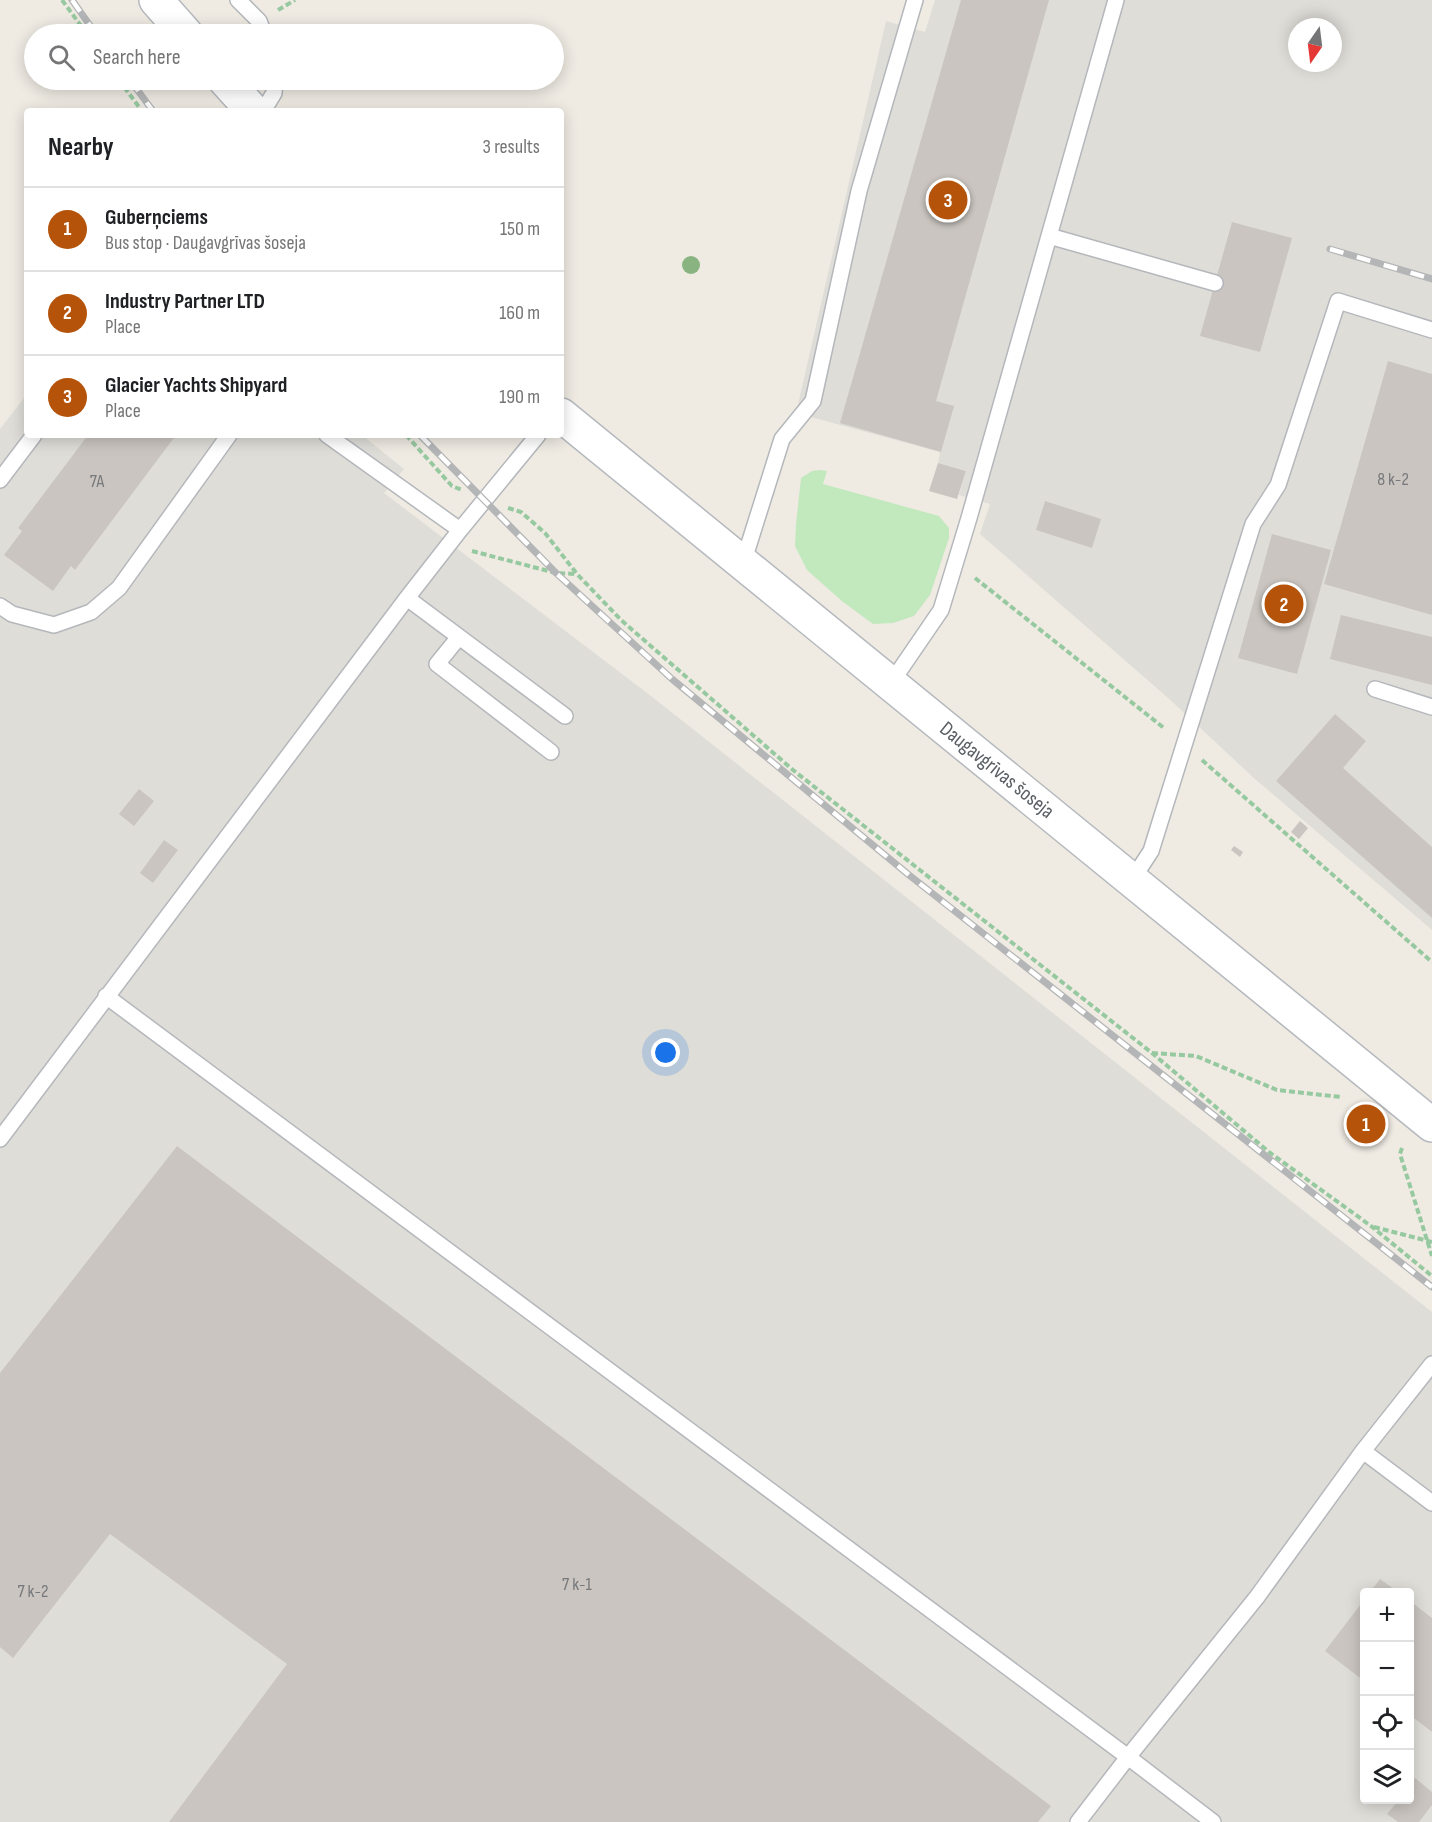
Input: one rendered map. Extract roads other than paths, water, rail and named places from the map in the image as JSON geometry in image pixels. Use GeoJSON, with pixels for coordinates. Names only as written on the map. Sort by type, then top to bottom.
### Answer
{"type":"FeatureCollection","features":[{"type":"Feature","properties":{"kind":"main road"},"geometry":{"type":"LineString","coordinates":[[234,90],[250,108]]}},
{"type":"Feature","properties":{"kind":"main road","name":"Daugavgrīvas šoseja"},"geometry":{"type":"LineString","coordinates":[[564,417],[1432,1125]]}},
{"type":"Feature","properties":{"kind":"lane"},"geometry":{"type":"LineString","coordinates":[[238,0],[260,24]]}},
{"type":"Feature","properties":{"kind":"lane"},"geometry":{"type":"LineString","coordinates":[[743,564],[782,439],[813,401],[859,191],[915,0]]}},
{"type":"Feature","properties":{"kind":"lane"},"geometry":{"type":"LineString","coordinates":[[891,683],[941,610],[963,542],[1116,0]]}},
{"type":"Feature","properties":{"kind":"lane"},"geometry":{"type":"LineString","coordinates":[[265,108],[273,90]]}},
{"type":"Feature","properties":{"kind":"lane"},"geometry":{"type":"LineString","coordinates":[[1049,236],[1215,283]]}},
{"type":"Feature","properties":{"kind":"lane"},"geometry":{"type":"LineString","coordinates":[[1132,880],[1151,851],[1252,524],[1278,484],[1338,301],[1432,330]]}},
{"type":"Feature","properties":{"kind":"lane"},"geometry":{"type":"LineString","coordinates":[[0,480],[31,438]]}},
{"type":"Feature","properties":{"kind":"lane"},"geometry":{"type":"LineString","coordinates":[[0,606],[12,614],[54,625],[91,612],[119,588],[227,438]]}},
{"type":"Feature","properties":{"kind":"lane"},"geometry":{"type":"LineString","coordinates":[[331,438],[460,530]]}},
{"type":"Feature","properties":{"kind":"lane"},"geometry":{"type":"LineString","coordinates":[[0,1139],[407,598],[536,438]]}},
{"type":"Feature","properties":{"kind":"lane"},"geometry":{"type":"LineString","coordinates":[[407,598],[565,716]]}},
{"type":"Feature","properties":{"kind":"lane"},"geometry":{"type":"LineString","coordinates":[[459,637],[436,664],[551,752]]}},
{"type":"Feature","properties":{"kind":"lane"},"geometry":{"type":"LineString","coordinates":[[1376,689],[1432,707]]}},
{"type":"Feature","properties":{"kind":"lane"},"geometry":{"type":"LineString","coordinates":[[106,996],[1213,1822]]}},
{"type":"Feature","properties":{"kind":"lane"},"geometry":{"type":"LineString","coordinates":[[1078,1822],[1257,1597],[1363,1450],[1432,1364]]}},
{"type":"Feature","properties":{"kind":"lane"},"geometry":{"type":"LineString","coordinates":[[1363,1450],[1432,1503]]}},
{"type":"Feature","properties":{"kind":"railway"},"geometry":{"type":"LineString","coordinates":[[72,0],[89,24]]}},
{"type":"Feature","properties":{"kind":"railway"},"geometry":{"type":"LineString","coordinates":[[137,90],[151,108]]}},
{"type":"Feature","properties":{"kind":"railway"},"geometry":{"type":"LineString","coordinates":[[1330,249],[1432,279]]}},
{"type":"Feature","properties":{"kind":"railway"},"geometry":{"type":"LineString","coordinates":[[423,438],[556,573],[672,679],[909,875],[1432,1287]]}},
{"type":"Feature","properties":{"kind":"place","name":"Glacier Yachts Shipyard"},"geometry":{"type":"Point","coordinates":[948,200]}},
{"type":"Feature","properties":{"kind":"place","name":"Industry Partner LTD"},"geometry":{"type":"Point","coordinates":[1284,604]}},
{"type":"Feature","properties":{"kind":"place","name":"Guberņciems"},"geometry":{"type":"Point","coordinates":[1366,1124]}}]}
